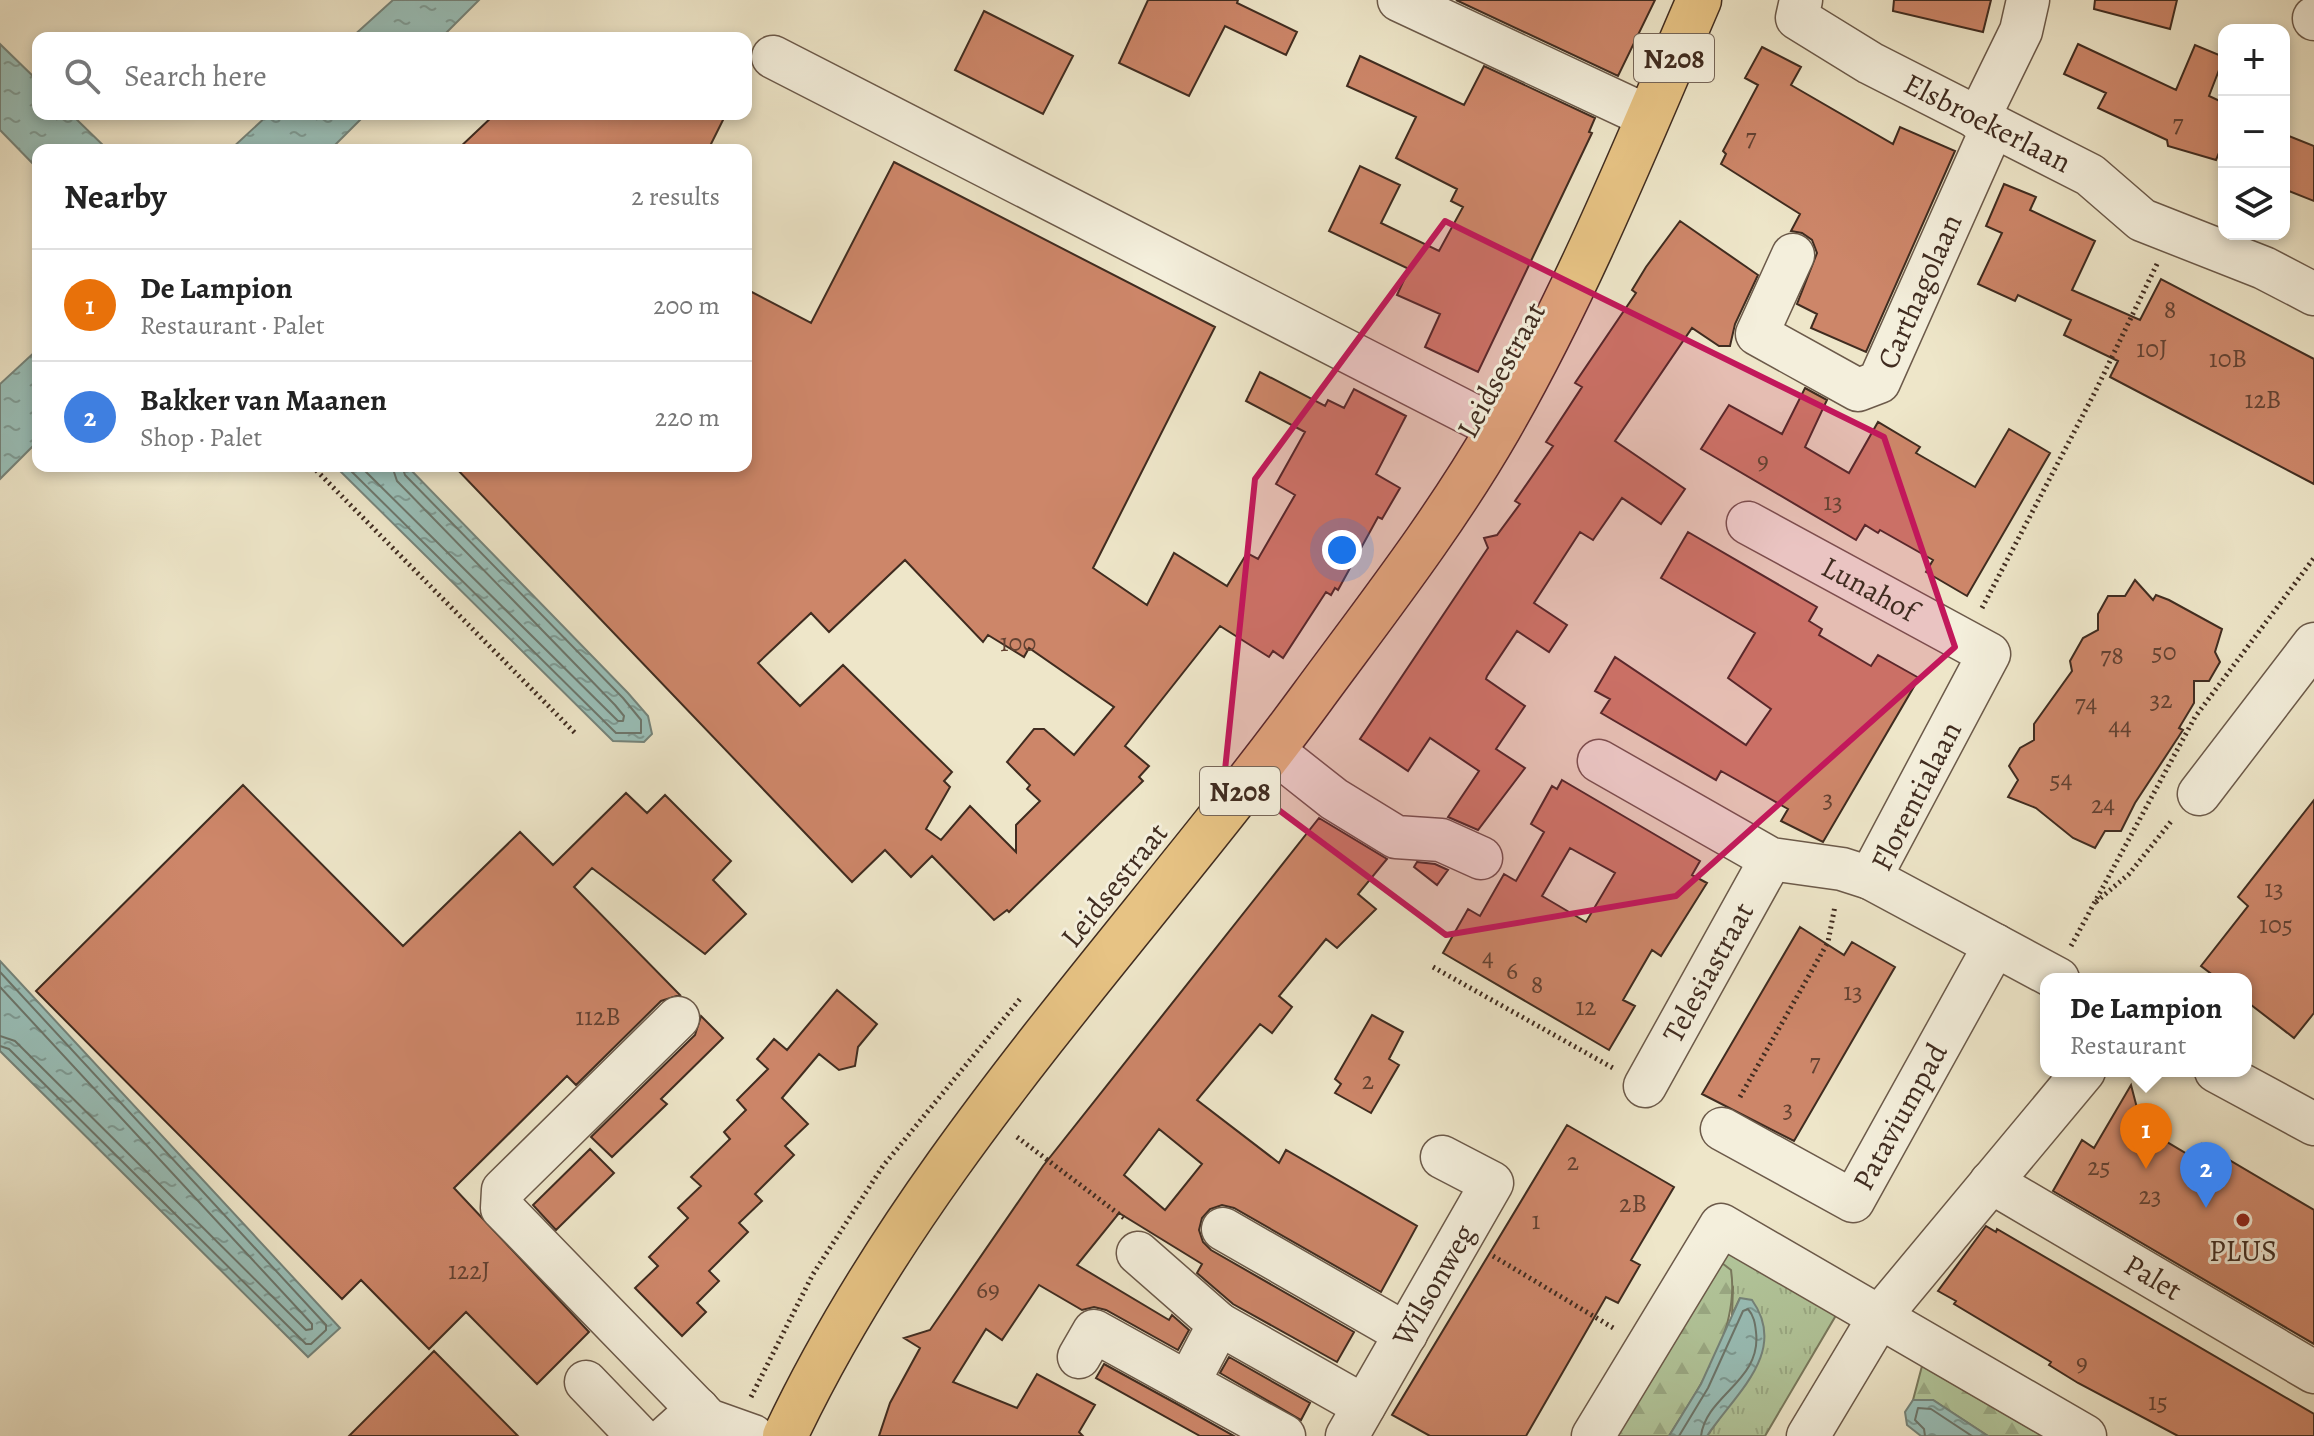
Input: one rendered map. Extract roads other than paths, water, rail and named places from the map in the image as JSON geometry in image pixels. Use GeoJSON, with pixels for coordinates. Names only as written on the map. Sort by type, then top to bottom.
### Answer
{"type":"FeatureCollection","features":[{"type":"Feature","properties":{"kind":"main road","name":"Leidsestraat"},"geometry":{"type":"LineString","coordinates":[[785,1436],[855,1302],[939,1173],[1272,750],[1390,589],[1499,429],[1558,312],[1649,117],[1699,0]]}},
{"type":"Feature","properties":{"kind":"street"},"geometry":{"type":"LineString","coordinates":[[1399,0],[1649,117]]}},
{"type":"Feature","properties":{"kind":"street"},"geometry":{"type":"LineString","coordinates":[[1985,123],[2021,31],[2028,0]]}},
{"type":"Feature","properties":{"kind":"street","name":"Elsbroekerlaan"},"geometry":{"type":"LineString","coordinates":[[1799,9],[1870,63],[2090,175],[2142,220],[2264,268],[2314,294]]}},
{"type":"Feature","properties":{"kind":"street"},"geometry":{"type":"LineString","coordinates":[[773,57],[1499,429]]}},
{"type":"Feature","properties":{"kind":"street","name":"Carthagolaan"},"geometry":{"type":"LineString","coordinates":[[1793,255],[1757,334],[1858,390],[1879,382],[1985,123]]}},
{"type":"Feature","properties":{"kind":"street","name":"Lunahof"},"geometry":{"type":"LineString","coordinates":[[1748,523],[1989,654]]}},
{"type":"Feature","properties":{"kind":"street"},"geometry":{"type":"LineString","coordinates":[[2199,794],[2314,644]]}},
{"type":"Feature","properties":{"kind":"street","name":"Florentialaan"},"geometry":{"type":"LineString","coordinates":[[1989,654],[1870,878],[2047,973]]}},
{"type":"Feature","properties":{"kind":"street"},"geometry":{"type":"LineString","coordinates":[[1272,750],[1334,799],[1396,837],[1441,840],[1481,858]]}},
{"type":"Feature","properties":{"kind":"street"},"geometry":{"type":"LineString","coordinates":[[1599,761],[1771,859],[1842,869],[1870,878]]}},
{"type":"Feature","properties":{"kind":"street","name":"Telesiastraat"},"geometry":{"type":"LineString","coordinates":[[1645,1086],[1771,859]]}},
{"type":"Feature","properties":{"kind":"street","name":"Pataviumpad"},"geometry":{"type":"LineString","coordinates":[[1722,1129],[1853,1201],[1995,945]]}},
{"type":"Feature","properties":{"kind":"street"},"geometry":{"type":"LineString","coordinates":[[678,1018],[503,1190],[502,1208],[683,1422],[708,1420],[744,1434]]}},
{"type":"Feature","properties":{"kind":"street"},"geometry":{"type":"LineString","coordinates":[[1808,1436],[1880,1316],[2079,1077]]}},
{"type":"Feature","properties":{"kind":"street"},"geometry":{"type":"LineString","coordinates":[[2227,1077],[2314,1124]]}},
{"type":"Feature","properties":{"kind":"street","name":"Wilsonweg"},"geometry":{"type":"LineString","coordinates":[[1355,1421],[1492,1183],[1442,1157]]}},
{"type":"Feature","properties":{"kind":"street","name":"Palet"},"geometry":{"type":"LineString","coordinates":[[1991,1182],[2314,1372]]}},
{"type":"Feature","properties":{"kind":"street"},"geometry":{"type":"LineString","coordinates":[[1593,1436],[1721,1225],[2085,1436]]}},
{"type":"Feature","properties":{"kind":"street"},"geometry":{"type":"LineString","coordinates":[[1223,1229],[1406,1334]]}},
{"type":"Feature","properties":{"kind":"street"},"geometry":{"type":"LineString","coordinates":[[1138,1253],[1219,1324],[1355,1421]]}},
{"type":"Feature","properties":{"kind":"street"},"geometry":{"type":"LineString","coordinates":[[1188,1383],[1219,1324]]}},
{"type":"Feature","properties":{"kind":"street"},"geometry":{"type":"LineString","coordinates":[[1079,1357],[1094,1331],[1284,1436]]}},
{"type":"Feature","properties":{"kind":"street"},"geometry":{"type":"LineString","coordinates":[[586,1382],[638,1436]]}},
{"type":"Feature","properties":{"kind":"water"},"geometry":{"type":"Polygon","coordinates":[[[393,0],[479,0],[447,32],[358,32],[393,0]]]}},
{"type":"Feature","properties":{"kind":"water"},"geometry":{"type":"Polygon","coordinates":[[[0,44],[32,75],[32,120],[77,120],[102,144],[32,144],[32,163],[0,130],[0,44]]]}},
{"type":"Feature","properties":{"kind":"water"},"geometry":{"type":"Polygon","coordinates":[[[262,120],[360,120],[336,144],[236,144],[262,120]]]}},
{"type":"Feature","properties":{"kind":"water"},"geometry":{"type":"Polygon","coordinates":[[[32,355],[32,447],[0,479],[0,384],[32,355]]]}},
{"type":"Feature","properties":{"kind":"water"},"geometry":{"type":"Polygon","coordinates":[[[341,472],[413,472],[648,716],[652,734],[644,742],[613,741],[341,472]]]}},
{"type":"Feature","properties":{"kind":"water"},"geometry":{"type":"Polygon","coordinates":[[[0,961],[340,1328],[308,1357],[0,1051],[0,961]]]}},
{"type":"Feature","properties":{"kind":"water"},"geometry":{"type":"Polygon","coordinates":[[[1740,1298],[1752,1300],[1762,1319],[1765,1337],[1754,1372],[1707,1436],[1669,1436],[1701,1384],[1740,1298]]]}},
{"type":"Feature","properties":{"kind":"water"},"geometry":{"type":"Polygon","coordinates":[[[1913,1400],[1933,1400],[1988,1436],[1921,1436],[1907,1425],[1905,1412],[1913,1400]]]}},
{"type":"Feature","properties":{"kind":"place","name":"De Lampion"},"geometry":{"type":"Point","coordinates":[2146,1169]}},
{"type":"Feature","properties":{"kind":"place","name":"Bakker van Maanen"},"geometry":{"type":"Point","coordinates":[2206,1208]}},
{"type":"Feature","properties":{"kind":"place","name":"PLUS"},"geometry":{"type":"Point","coordinates":[2243,1220]}}]}
